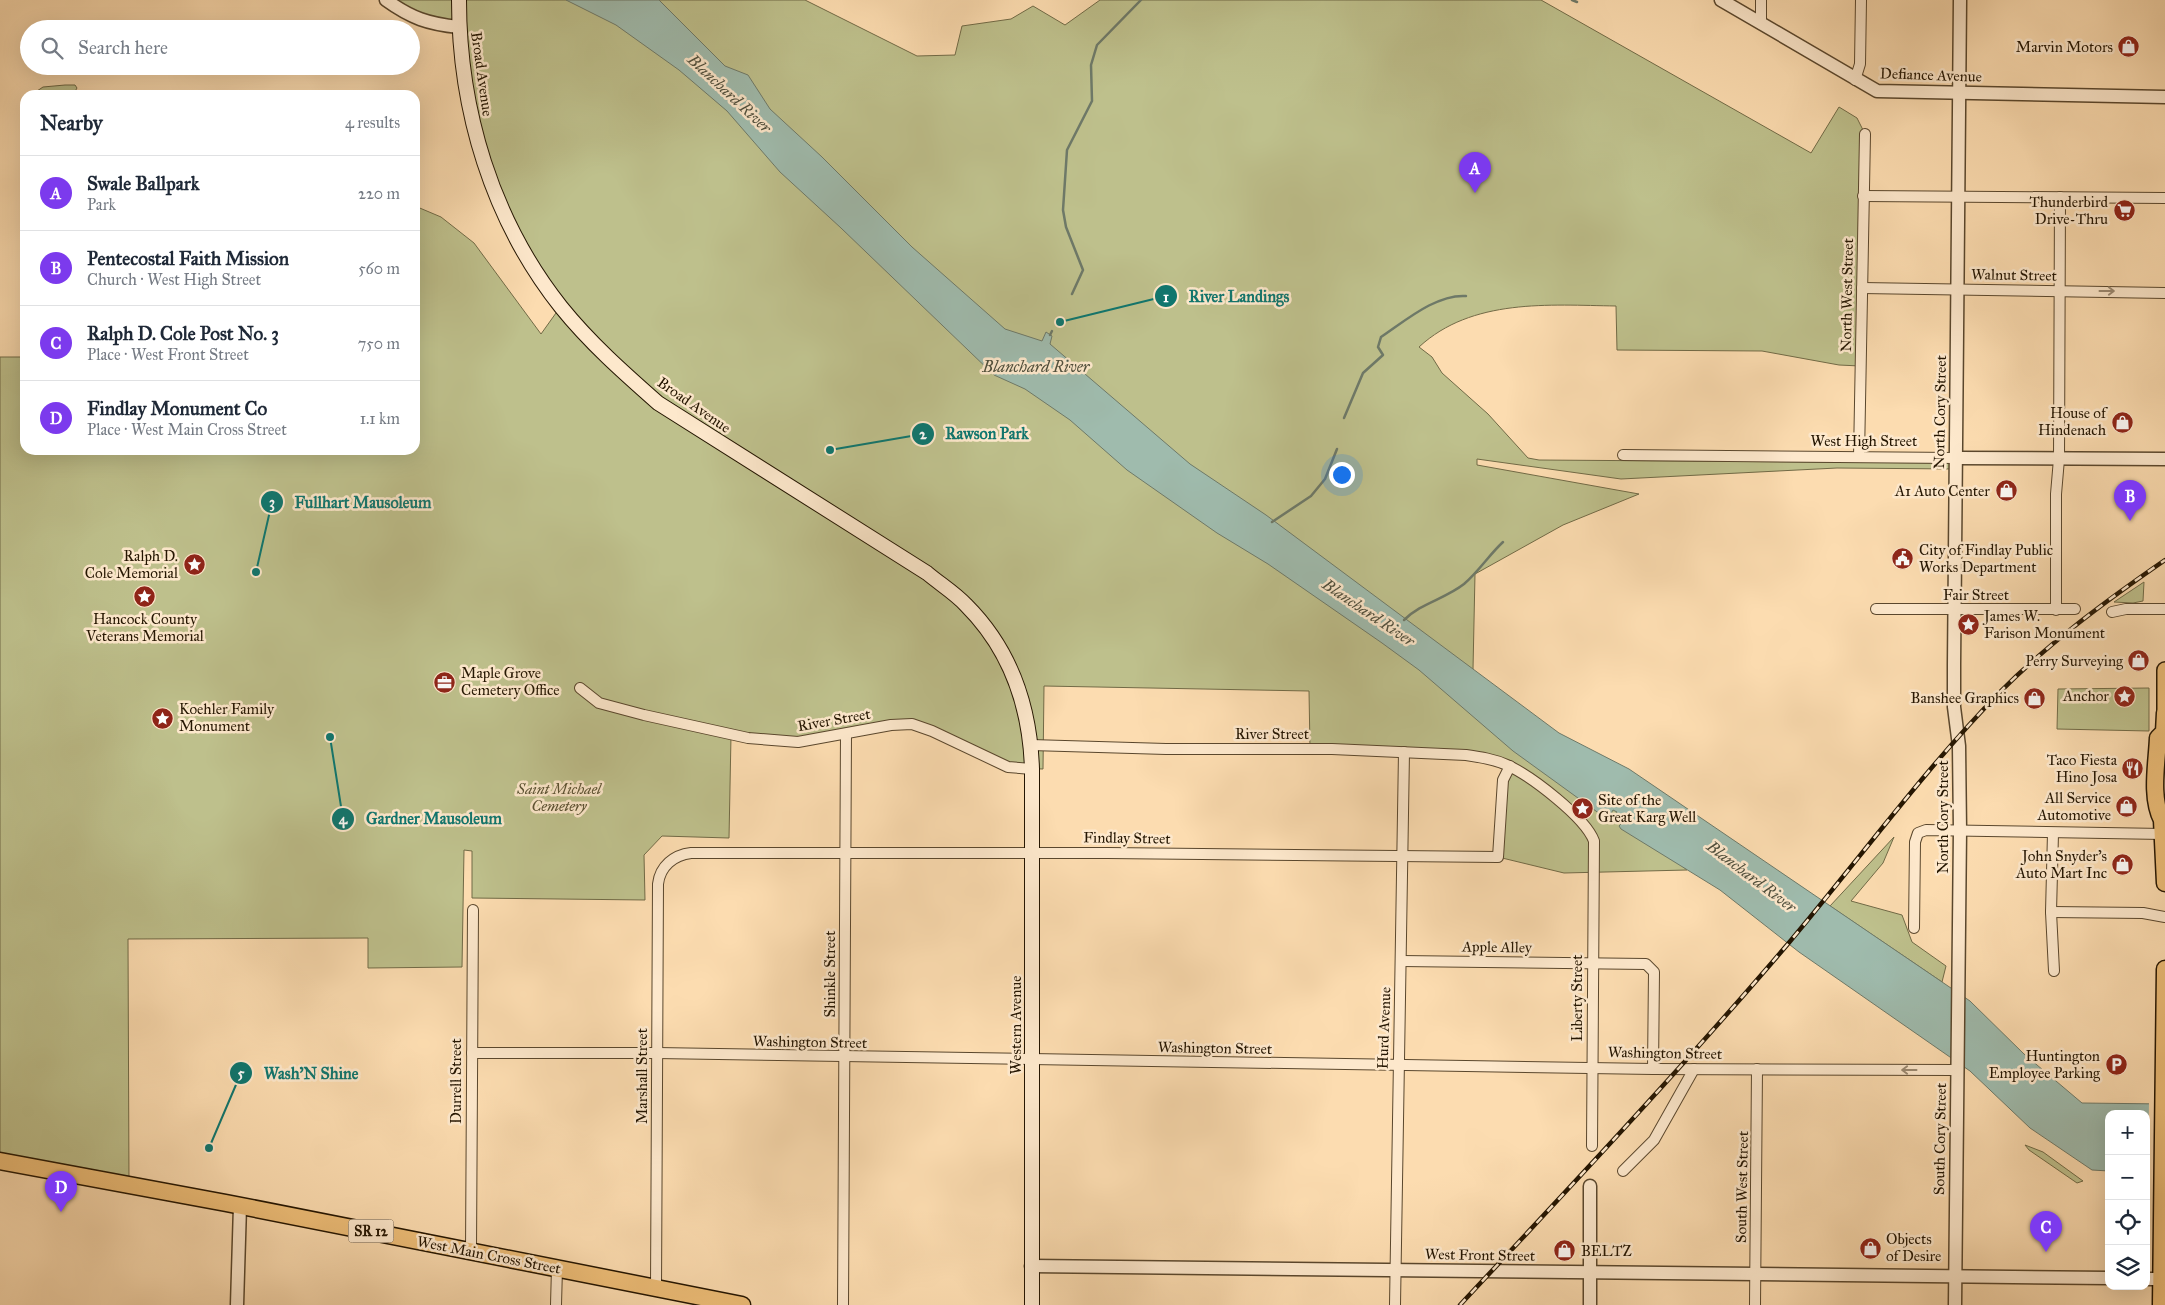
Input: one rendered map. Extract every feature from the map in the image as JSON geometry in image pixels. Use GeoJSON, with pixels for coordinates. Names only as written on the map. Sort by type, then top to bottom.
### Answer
{"type":"FeatureCollection","features":[{"type":"Feature","properties":{"kind":"highway"},"geometry":{"type":"LineString","coordinates":[[2165,713],[2164,733],[2158,738],[2157,787],[2157,810],[2163,824],[2165,883]]}},
{"type":"Feature","properties":{"kind":"highway"},"geometry":{"type":"LineString","coordinates":[[2162,1305],[2158,1279],[2163,1183],[2165,969]]}},
{"type":"Feature","properties":{"kind":"highway","name":"West Main Cross Street"},"geometry":{"type":"LineString","coordinates":[[0,1161],[240,1206],[742,1305]]}},
{"type":"Feature","properties":{"kind":"main road","name":"Broad Avenue"},"geometry":{"type":"LineString","coordinates":[[459,0],[459,27],[466,91],[485,166],[519,242],[561,306],[619,368],[658,403],[927,574],[966,604],[988,630],[1014,674],[1027,714],[1031,745]]}},
{"type":"Feature","properties":{"kind":"main road"},"geometry":{"type":"LineString","coordinates":[[2165,670],[2165,713]]}},
{"type":"Feature","properties":{"kind":"main road","name":"Western Avenue"},"geometry":{"type":"LineString","coordinates":[[1031,745],[1033,853],[1032,1305]]}},
{"type":"Feature","properties":{"kind":"street"},"geometry":{"type":"LineString","coordinates":[[386,0],[398,9],[429,24],[459,27]]}},
{"type":"Feature","properties":{"kind":"street","name":"Defiance Avenue"},"geometry":{"type":"LineString","coordinates":[[1721,0],[1855,80],[1878,91],[2165,97]]}},
{"type":"Feature","properties":{"kind":"street"},"geometry":{"type":"LineString","coordinates":[[1760,24],[1761,0]]}},
{"type":"Feature","properties":{"kind":"street"},"geometry":{"type":"LineString","coordinates":[[1855,80],[1860,64],[1861,0]]}},
{"type":"Feature","properties":{"kind":"street","name":"North Cory Street"},"geometry":{"type":"LineString","coordinates":[[1958,974],[1960,830],[1959,746],[1954,707],[1954,610],[1960,0]]}},
{"type":"Feature","properties":{"kind":"street","name":"North West Street"},"geometry":{"type":"LineString","coordinates":[[1859,456],[1865,134]]}},
{"type":"Feature","properties":{"kind":"street"},"geometry":{"type":"LineString","coordinates":[[1863,196],[2165,198]]}},
{"type":"Feature","properties":{"kind":"street"},"geometry":{"type":"LineString","coordinates":[[2056,610],[2056,494],[2059,459],[2060,197]]}},
{"type":"Feature","properties":{"kind":"street","name":"Walnut Street"},"geometry":{"type":"LineString","coordinates":[[1862,288],[2165,293]]}},
{"type":"Feature","properties":{"kind":"street","name":"West High Street"},"geometry":{"type":"LineString","coordinates":[[1623,455],[1754,458],[1859,456],[2165,460]]}},
{"type":"Feature","properties":{"kind":"street","name":"Fair Street"},"geometry":{"type":"LineString","coordinates":[[1876,609],[2075,609]]}},
{"type":"Feature","properties":{"kind":"street"},"geometry":{"type":"LineString","coordinates":[[2112,612],[2126,609],[2165,609]]}},
{"type":"Feature","properties":{"kind":"street","name":"River Street"},"geometry":{"type":"LineString","coordinates":[[580,688],[599,703],[731,735],[798,742],[892,725],[912,724],[932,731],[1008,767],[1032,769]]}},
{"type":"Feature","properties":{"kind":"street","name":"Shinkle Street"},"geometry":{"type":"LineString","coordinates":[[843,1305],[846,734]]}},
{"type":"Feature","properties":{"kind":"street","name":"River Street"},"geometry":{"type":"LineString","coordinates":[[1031,745],[1404,752],[1481,757],[1510,766]]}},
{"type":"Feature","properties":{"kind":"street","name":"Hurd Avenue"},"geometry":{"type":"LineString","coordinates":[[1395,1305],[1404,752]]}},
{"type":"Feature","properties":{"kind":"street","name":"Findlay Street"},"geometry":{"type":"LineString","coordinates":[[665,865],[677,857],[691,853],[846,851],[1498,857],[1503,780],[1510,766]]}},
{"type":"Feature","properties":{"kind":"street","name":"Liberty Street"},"geometry":{"type":"LineString","coordinates":[[1510,766],[1579,818],[1592,835],[1594,850],[1592,1146]]}},
{"type":"Feature","properties":{"kind":"street"},"geometry":{"type":"LineString","coordinates":[[1914,928],[1915,842],[1921,832],[1960,830],[2053,834],[2163,824]]}},
{"type":"Feature","properties":{"kind":"street"},"geometry":{"type":"LineString","coordinates":[[2053,834],[2051,912],[2054,971]]}},
{"type":"Feature","properties":{"kind":"street","name":"Marshall Street"},"geometry":{"type":"LineString","coordinates":[[656,1288],[658,884],[665,865]]}},
{"type":"Feature","properties":{"kind":"street","name":"Durrell Street"},"geometry":{"type":"LineString","coordinates":[[471,1251],[473,910]]}},
{"type":"Feature","properties":{"kind":"street"},"geometry":{"type":"LineString","coordinates":[[2051,912],[2143,913],[2165,917]]}},
{"type":"Feature","properties":{"kind":"street","name":"Apple Alley"},"geometry":{"type":"LineString","coordinates":[[1401,961],[1646,964],[1654,972],[1652,1069]]}},
{"type":"Feature","properties":{"kind":"street","name":"South Cory Street"},"geometry":{"type":"LineString","coordinates":[[1955,1305],[1958,974]]}},
{"type":"Feature","properties":{"kind":"street","name":"Washington Street"},"geometry":{"type":"LineString","coordinates":[[472,1053],[657,1053],[845,1058],[1652,1069],[1957,1070]]}},
{"type":"Feature","properties":{"kind":"street"},"geometry":{"type":"LineString","coordinates":[[1623,1171],[1654,1140],[1694,1069]]}},
{"type":"Feature","properties":{"kind":"street","name":"South West Street"},"geometry":{"type":"LineString","coordinates":[[1755,1305],[1758,1069]]}},
{"type":"Feature","properties":{"kind":"street"},"geometry":{"type":"LineString","coordinates":[[1590,1186],[1590,1305]]}},
{"type":"Feature","properties":{"kind":"street"},"geometry":{"type":"LineString","coordinates":[[238,1305],[240,1206]]}},
{"type":"Feature","properties":{"kind":"street","name":"West Front Street"},"geometry":{"type":"LineString","coordinates":[[1031,1266],[2105,1278]]}},
{"type":"Feature","properties":{"kind":"street"},"geometry":{"type":"LineString","coordinates":[[556,1305],[557,1268]]}},
{"type":"Feature","properties":{"kind":"green space","name":"Saint Michael Cemetery"},"geometry":{"type":"Polygon","coordinates":[[[387,0],[805,0],[917,56],[955,55],[962,26],[1011,19],[1033,6],[1065,25],[1100,0],[1541,0],[1811,153],[1839,107],[1857,118],[1865,134],[1860,366],[1839,365],[1762,351],[1617,350],[1616,306],[1564,305],[1512,308],[1487,312],[1463,320],[1440,331],[1419,347],[1432,357],[1442,373],[1488,414],[1528,458],[1539,460],[1956,463],[1956,469],[1837,468],[1621,479],[1477,459],[1477,465],[1639,494],[1563,525],[1475,574],[1473,669],[1468,680],[1687,870],[1564,873],[1498,857],[1504,764],[1486,758],[1310,749],[1309,691],[1044,686],[1043,769],[1015,768],[919,726],[819,740],[731,736],[729,838],[662,836],[644,855],[645,900],[472,898],[472,851],[464,850],[462,967],[368,968],[368,938],[128,939],[129,1185],[0,1161],[0,357],[20,357],[20,455],[420,455],[420,208],[441,217],[474,243],[541,334],[561,306],[506,217],[477,139],[459,27],[387,0]]]}},
{"type":"Feature","properties":{"kind":"green space"},"geometry":{"type":"Polygon","coordinates":[[[75,85],[77,88],[76,90],[38,90],[43,87],[75,85]]]}},
{"type":"Feature","properties":{"kind":"green space"},"geometry":{"type":"Polygon","coordinates":[[[2144,582],[2143,601],[2133,603],[2114,602],[2144,582]]]}},
{"type":"Feature","properties":{"kind":"green space"},"geometry":{"type":"Polygon","coordinates":[[[2149,688],[2149,731],[2057,729],[2058,689],[2149,688]]]}},
{"type":"Feature","properties":{"kind":"green space"},"geometry":{"type":"Polygon","coordinates":[[[1894,837],[1883,863],[1851,901],[1902,915],[1912,942],[1946,966],[1942,982],[1830,906],[1894,837]]]}},
{"type":"Feature","properties":{"kind":"green space"},"geometry":{"type":"Polygon","coordinates":[[[2025,1145],[2043,1152],[2083,1181],[2077,1183],[2029,1150],[2025,1145]]]}},
{"type":"Feature","properties":{"kind":"water","name":"Blanchard River"},"geometry":{"type":"Polygon","coordinates":[[[566,0],[659,0],[725,66],[748,75],[770,109],[822,157],[912,247],[1005,329],[1042,341],[1046,332],[1052,336],[1050,344],[1190,464],[1266,515],[1559,733],[1629,769],[1970,1001],[2024,1054],[2082,1103],[2165,1104],[2165,1173],[2150,1173],[2150,1110],[2105,1110],[2105,1171],[2092,1170],[2030,1128],[1970,1071],[1799,952],[1720,890],[1621,829],[1619,826],[1626,819],[1620,823],[1618,820],[1621,816],[1616,821],[1614,818],[1617,812],[1613,810],[1609,817],[1600,814],[1513,751],[1419,670],[1382,643],[1268,564],[1217,533],[1127,470],[1070,420],[1025,389],[994,375],[780,172],[727,111],[679,70],[616,25],[566,0]]]}},
{"type":"Feature","properties":{"kind":"pier"},"geometry":{"type":"Polygon","coordinates":[[[2149,1101],[2165,1101],[2165,1175],[2150,1175],[2149,1101]]]}},
{"type":"Feature","properties":{"kind":"waterway"},"geometry":{"type":"LineString","coordinates":[[1072,294],[1083,270],[1066,227],[1063,210],[1067,150],[1092,101],[1091,65],[1097,45],[1141,0]]}},
{"type":"Feature","properties":{"kind":"waterway"},"geometry":{"type":"LineString","coordinates":[[1572,0],[1577,2]]}},
{"type":"Feature","properties":{"kind":"waterway"},"geometry":{"type":"LineString","coordinates":[[1344,418],[1363,373],[1383,355],[1378,347],[1381,337],[1432,304],[1443,299],[1466,296]]}},
{"type":"Feature","properties":{"kind":"waterway"},"geometry":{"type":"LineString","coordinates":[[1050,335],[1052,331]]}},
{"type":"Feature","properties":{"kind":"waterway"},"geometry":{"type":"LineString","coordinates":[[1272,522],[1311,496],[1325,479],[1337,449]]}},
{"type":"Feature","properties":{"kind":"waterway"},"geometry":{"type":"LineString","coordinates":[[1404,620],[1418,609],[1449,594],[1464,584],[1503,542]]}},
{"type":"Feature","properties":{"kind":"railway"},"geometry":{"type":"LineString","coordinates":[[1460,1305],[1626,1126],[1747,991],[1944,753],[2000,692],[2080,622],[2165,560]]}},
{"type":"Feature","properties":{"kind":"place","name":"Marvin Motors"},"geometry":{"type":"Point","coordinates":[2129,47]}},
{"type":"Feature","properties":{"kind":"place","name":"Swale Ballpark"},"geometry":{"type":"Point","coordinates":[1475,193]}},
{"type":"Feature","properties":{"kind":"place","name":"Thunderbird Drive-Thru"},"geometry":{"type":"Point","coordinates":[2124,211]}},
{"type":"Feature","properties":{"kind":"place","name":"River Landings"},"geometry":{"type":"Point","coordinates":[1060,322]}},
{"type":"Feature","properties":{"kind":"place","name":"House of Hindenach"},"geometry":{"type":"Point","coordinates":[2122,422]}},
{"type":"Feature","properties":{"kind":"place","name":"Rawson Park"},"geometry":{"type":"Point","coordinates":[830,450]}},
{"type":"Feature","properties":{"kind":"place","name":"A1 Auto Center"},"geometry":{"type":"Point","coordinates":[2006,491]}},
{"type":"Feature","properties":{"kind":"place","name":"Pentecostal Faith Mission"},"geometry":{"type":"Point","coordinates":[2130,521]}},
{"type":"Feature","properties":{"kind":"place","name":"City of Findlay Public Works Department"},"geometry":{"type":"Point","coordinates":[1903,559]}},
{"type":"Feature","properties":{"kind":"place","name":"Ralph D. Cole Memorial"},"geometry":{"type":"Point","coordinates":[194,565]}},
{"type":"Feature","properties":{"kind":"place","name":"Fullhart Mausoleum"},"geometry":{"type":"Point","coordinates":[256,572]}},
{"type":"Feature","properties":{"kind":"place","name":"Hancock County Veterans Memorial"},"geometry":{"type":"Point","coordinates":[145,596]}},
{"type":"Feature","properties":{"kind":"place","name":"James W. Farison Monument"},"geometry":{"type":"Point","coordinates":[1968,625]}},
{"type":"Feature","properties":{"kind":"place","name":"Perry Surveying"},"geometry":{"type":"Point","coordinates":[2139,661]}},
{"type":"Feature","properties":{"kind":"place","name":"Maple Grove Cemetery Office"},"geometry":{"type":"Point","coordinates":[445,682]}},
{"type":"Feature","properties":{"kind":"place","name":"Anchor"},"geometry":{"type":"Point","coordinates":[2125,696]}},
{"type":"Feature","properties":{"kind":"place","name":"Banshee Graphics"},"geometry":{"type":"Point","coordinates":[2035,698]}},
{"type":"Feature","properties":{"kind":"place","name":"Koehler Family Monument"},"geometry":{"type":"Point","coordinates":[163,718]}},
{"type":"Feature","properties":{"kind":"place","name":"Gardner Mausoleum"},"geometry":{"type":"Point","coordinates":[330,737]}},
{"type":"Feature","properties":{"kind":"place","name":"Taco Fiesta Hino Josa"},"geometry":{"type":"Point","coordinates":[2133,769]}},
{"type":"Feature","properties":{"kind":"place","name":"All Service Automotive"},"geometry":{"type":"Point","coordinates":[2127,807]}},
{"type":"Feature","properties":{"kind":"place","name":"Site of the Great Karg Well"},"geometry":{"type":"Point","coordinates":[1582,809]}},
{"type":"Feature","properties":{"kind":"place","name":"John Snyder's Auto Mart Inc"},"geometry":{"type":"Point","coordinates":[2123,865]}},
{"type":"Feature","properties":{"kind":"place","name":"Huntington Employee Parking"},"geometry":{"type":"Point","coordinates":[2116,1065]}},
{"type":"Feature","properties":{"kind":"place","name":"Wash'N Shine"},"geometry":{"type":"Point","coordinates":[209,1148]}},
{"type":"Feature","properties":{"kind":"place","name":"Findlay Monument Co"},"geometry":{"type":"Point","coordinates":[61,1212]}},
{"type":"Feature","properties":{"kind":"place","name":"Objects of Desire"},"geometry":{"type":"Point","coordinates":[1870,1248]}},
{"type":"Feature","properties":{"kind":"place","name":"BELTZ"},"geometry":{"type":"Point","coordinates":[1565,1251]}},
{"type":"Feature","properties":{"kind":"place","name":"Ralph D. Cole Post No. 3"},"geometry":{"type":"Point","coordinates":[2046,1252]}}]}
